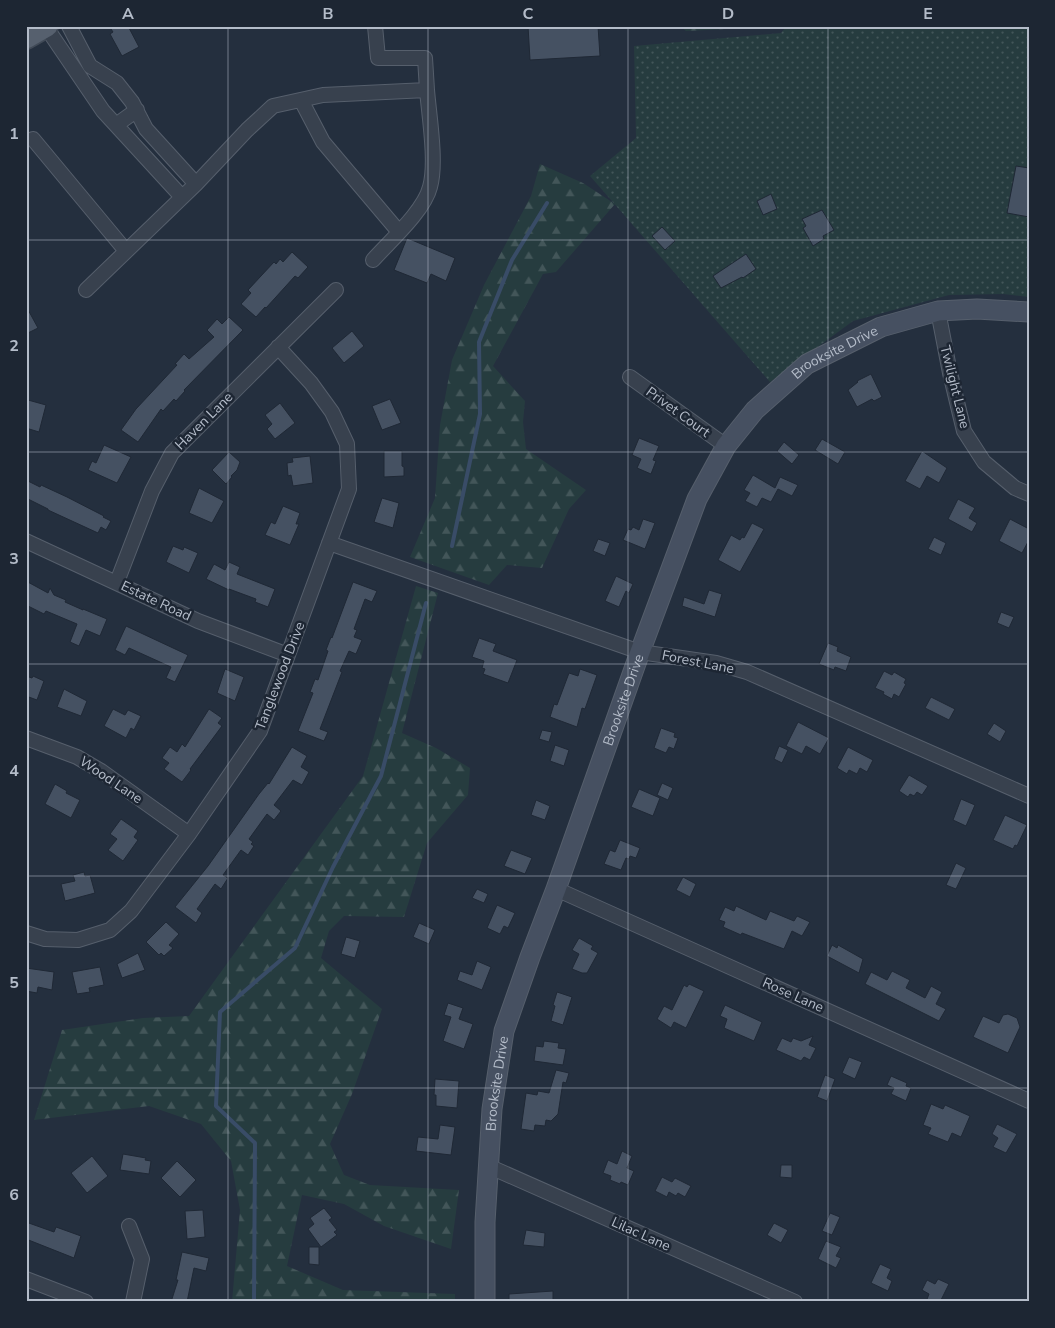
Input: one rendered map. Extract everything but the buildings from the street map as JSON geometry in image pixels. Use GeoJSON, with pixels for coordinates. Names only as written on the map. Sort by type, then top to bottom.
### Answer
{"type":"FeatureCollection","features":[{"type":"Feature","properties":{"kind":"main road"},"geometry":{"type":"LineString","coordinates":[[26,38],[47,26]]}},
{"type":"Feature","properties":{"kind":"street"},"geometry":{"type":"LineString","coordinates":[[47,26],[79,78],[103,111],[182,197]]}},
{"type":"Feature","properties":{"kind":"street"},"geometry":{"type":"LineString","coordinates":[[69,26],[90,66],[117,83],[132,102],[146,129],[196,184]]}},
{"type":"Feature","properties":{"kind":"street"},"geometry":{"type":"LineString","coordinates":[[373,260],[416,214],[430,187],[432,157],[425,58],[378,58],[375,26]]}},
{"type":"Feature","properties":{"kind":"street"},"geometry":{"type":"LineString","coordinates":[[86,290],[196,184],[246,130],[273,106],[322,95],[427,90]]}},
{"type":"Feature","properties":{"kind":"street"},"geometry":{"type":"LineString","coordinates":[[301,100],[323,142],[399,232]]}},
{"type":"Feature","properties":{"kind":"street"},"geometry":{"type":"LineString","coordinates":[[116,125],[137,110]]}},
{"type":"Feature","properties":{"kind":"street"},"geometry":{"type":"LineString","coordinates":[[34,139],[126,251]]}},
{"type":"Feature","properties":{"kind":"street","name":"Haven Lane"},"geometry":{"type":"LineString","coordinates":[[117,582],[152,491],[172,453],[336,290]]}},
{"type":"Feature","properties":{"kind":"street","name":"Brooksite Drive"},"geometry":{"type":"LineString","coordinates":[[485,1302],[485,1222],[488,1166],[492,1109],[504,1031],[697,498],[726,446],[755,410],[807,364],[881,327],[938,311],[977,309],[1029,312]]}},
{"type":"Feature","properties":{"kind":"street","name":"Twilight Lane"},"geometry":{"type":"LineString","coordinates":[[938,311],[950,374],[964,431],[984,462],[1015,488],[1029,494]]}},
{"type":"Feature","properties":{"kind":"street","name":"Tanglewood Drive"},"geometry":{"type":"LineString","coordinates":[[26,933],[45,939],[78,940],[110,930],[130,911],[189,834],[260,731],[349,489],[347,444],[332,412],[311,383],[278,347]]}},
{"type":"Feature","properties":{"kind":"street","name":"Privet Court"},"geometry":{"type":"LineString","coordinates":[[630,377],[726,446]]}},
{"type":"Feature","properties":{"kind":"street","name":"Estate Road"},"geometry":{"type":"LineString","coordinates":[[26,540],[198,620],[288,655]]}},
{"type":"Feature","properties":{"kind":"street","name":"Forest Lane"},"geometry":{"type":"LineString","coordinates":[[329,542],[640,652],[716,663],[747,672],[1029,796]]}},
{"type":"Feature","properties":{"kind":"street","name":"Wood Lane"},"geometry":{"type":"LineString","coordinates":[[26,738],[77,757],[101,771],[189,834]]}},
{"type":"Feature","properties":{"kind":"street","name":"Rose Lane"},"geometry":{"type":"LineString","coordinates":[[556,889],[1029,1101]]}},
{"type":"Feature","properties":{"kind":"street","name":"Lilac Lane"},"geometry":{"type":"LineString","coordinates":[[488,1166],[795,1302]]}},
{"type":"Feature","properties":{"kind":"street"},"geometry":{"type":"LineString","coordinates":[[129,1226],[142,1259],[133,1302]]}},
{"type":"Feature","properties":{"kind":"street"},"geometry":{"type":"LineString","coordinates":[[26,1279],[86,1302]]}},
{"type":"Feature","properties":{"kind":"green space"},"geometry":{"type":"Polygon","coordinates":[[[680,26],[736,26],[727,29],[686,31],[680,26]]]}},
{"type":"Feature","properties":{"kind":"green space"},"geometry":{"type":"Polygon","coordinates":[[[787,26],[1029,26],[1029,297],[1003,294],[949,295],[853,321],[770,382],[590,176],[636,138],[634,46],[781,33],[787,26]]]}},
{"type":"Feature","properties":{"kind":"green space"},"geometry":{"type":"Polygon","coordinates":[[[540,164],[583,183],[615,204],[556,272],[543,274],[493,366],[525,401],[523,422],[526,449],[586,490],[569,509],[542,568],[507,565],[489,585],[410,557],[435,498],[440,425],[452,360],[484,285],[531,196],[540,164]]]}},
{"type":"Feature","properties":{"kind":"green space"},"geometry":{"type":"Polygon","coordinates":[[[416,586],[438,593],[402,733],[436,748],[470,768],[468,795],[427,843],[404,917],[344,916],[329,931],[321,958],[382,1009],[352,1094],[330,1144],[344,1175],[370,1185],[459,1190],[451,1249],[384,1226],[344,1204],[302,1195],[287,1266],[343,1290],[455,1294],[455,1302],[232,1302],[240,1210],[231,1161],[201,1124],[149,1106],[34,1120],[62,1030],[143,1018],[189,1016],[363,776],[416,586]]]}},
{"type":"Feature","properties":{"kind":"waterway"},"geometry":{"type":"LineString","coordinates":[[452,546],[480,414],[479,342],[512,260],[547,203]]}},
{"type":"Feature","properties":{"kind":"waterway"},"geometry":{"type":"LineString","coordinates":[[254,1302],[255,1143],[216,1106],[220,1012],[295,948],[333,867],[381,776],[426,603]]}}]}
